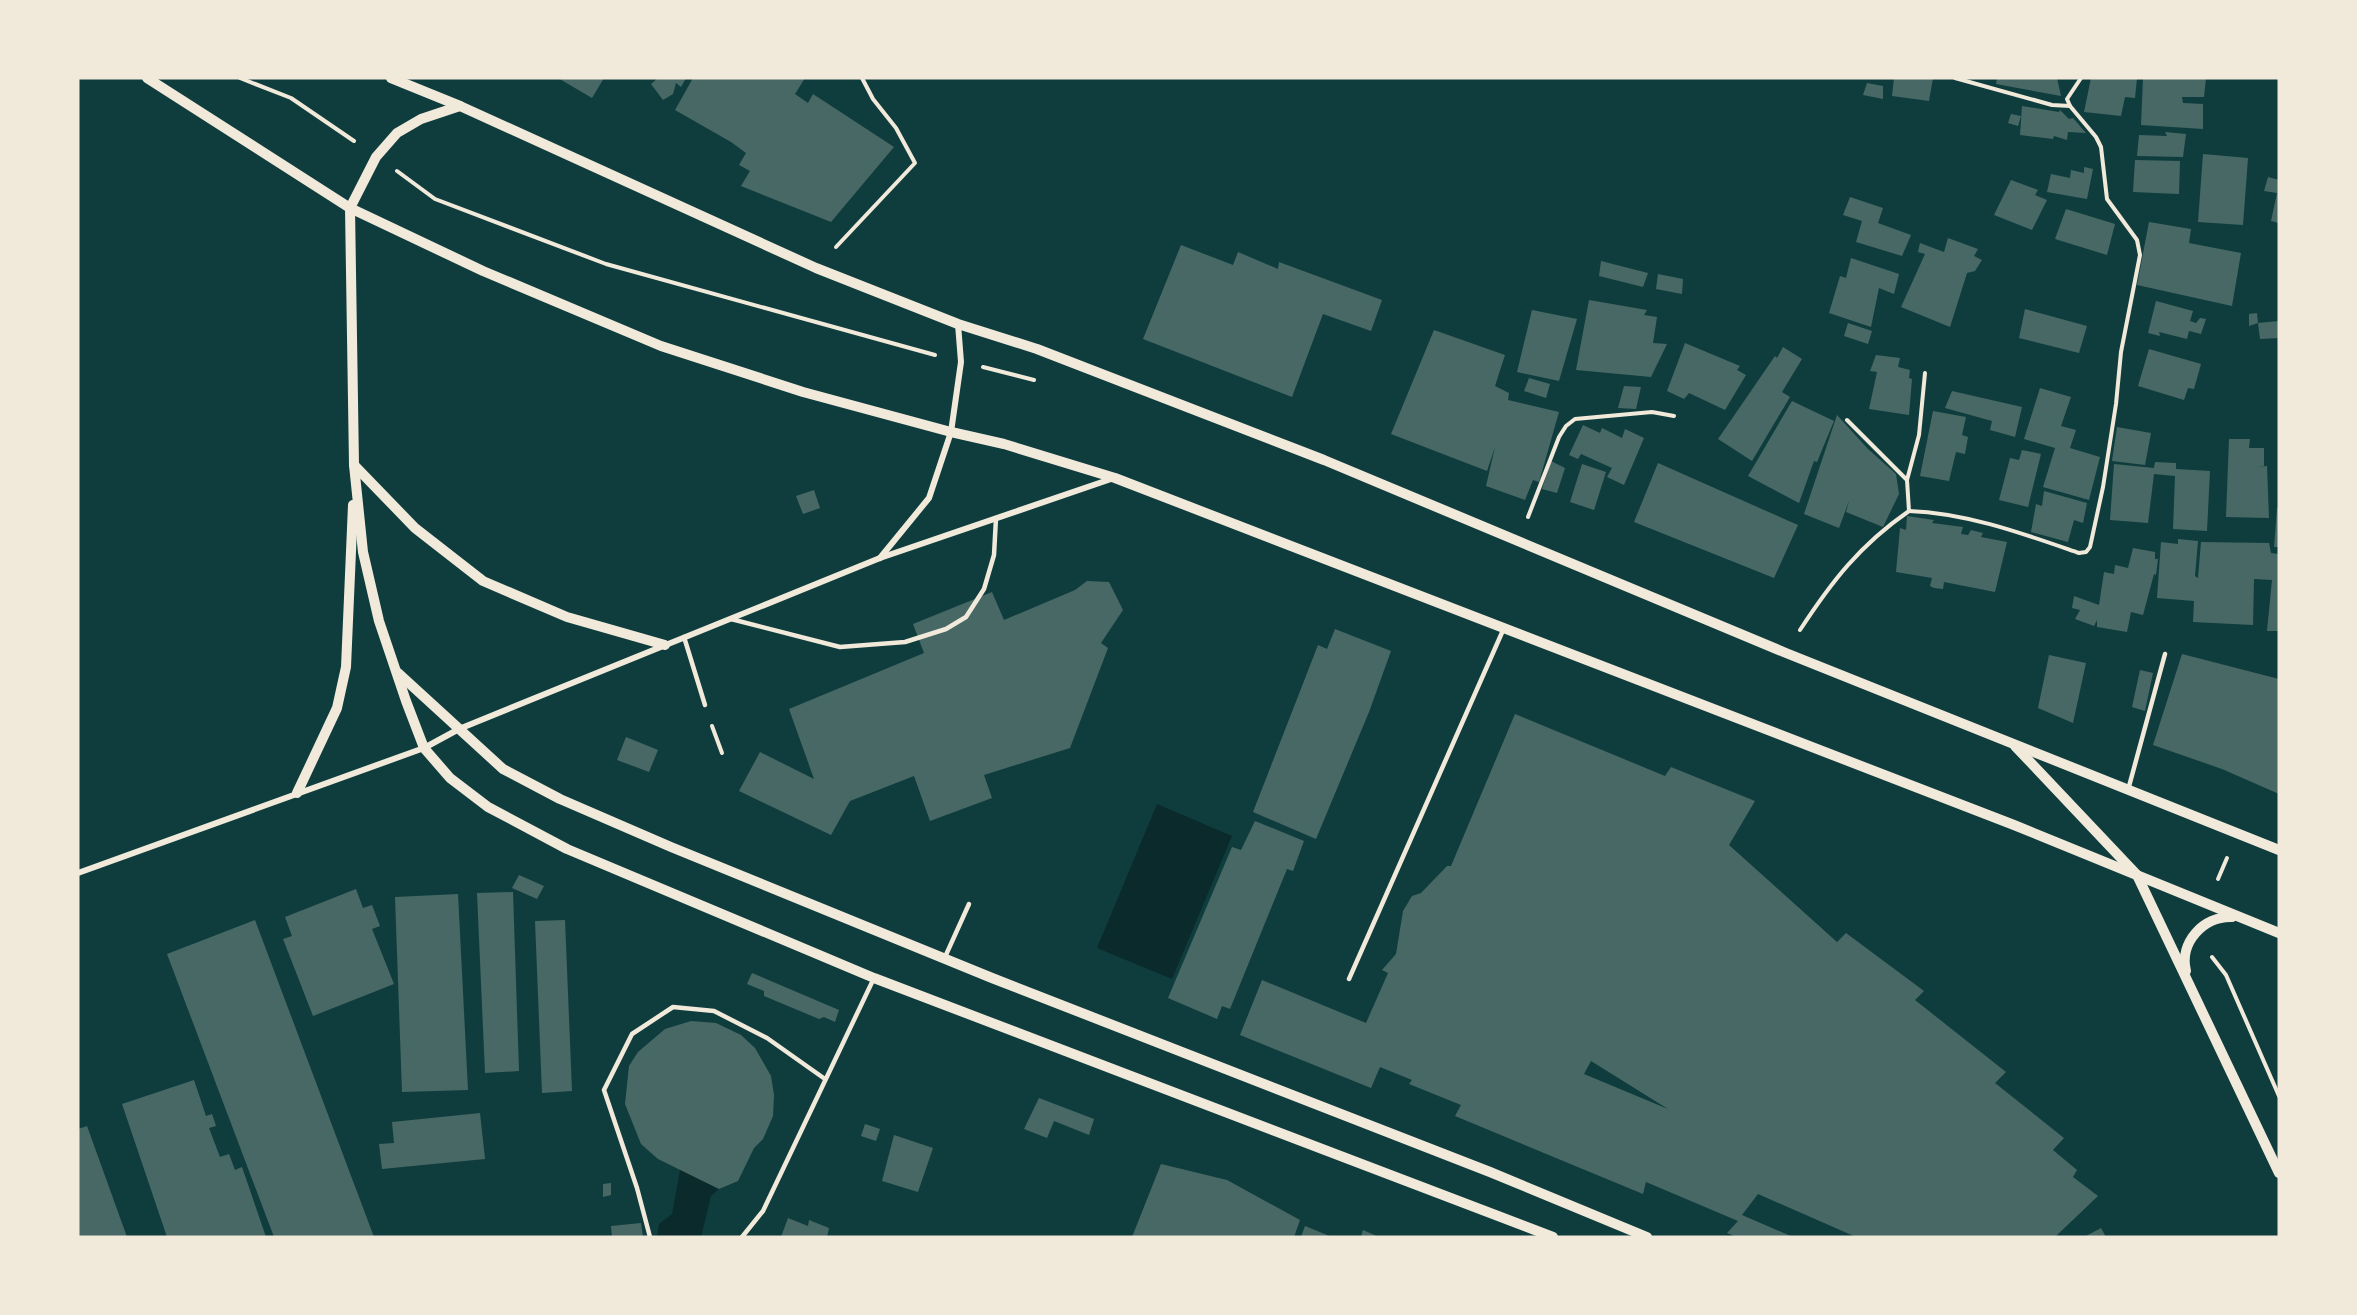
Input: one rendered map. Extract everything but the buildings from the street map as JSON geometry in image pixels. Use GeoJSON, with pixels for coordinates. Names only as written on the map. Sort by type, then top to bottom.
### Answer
{"type":"FeatureCollection","features":[{"type":"Feature","properties":{"kind":"street"},"geometry":{"type":"LineString","coordinates":[[147,78],[350,208],[483,271],[661,346],[803,392],[1004,444],[1114,478],[2003,820],[2279,933]]}},
{"type":"Feature","properties":{"kind":"street"},"geometry":{"type":"LineString","coordinates":[[391,78],[460,106],[816,268],[958,324],[1037,349],[1313,456],[1786,652],[2279,850]]}},
{"type":"Feature","properties":{"kind":"street"},"geometry":{"type":"LineString","coordinates":[[297,793],[337,708],[346,667],[354,465],[350,208],[376,157],[397,133],[421,119],[460,106]]}},
{"type":"Feature","properties":{"kind":"street"},"geometry":{"type":"LineString","coordinates":[[880,558],[929,498],[951,432],[961,362],[958,324]]}},
{"type":"Feature","properties":{"kind":"street"},"geometry":{"type":"LineString","coordinates":[[354,465],[415,528],[483,581],[567,617],[665,645]]}},
{"type":"Feature","properties":{"kind":"street"},"geometry":{"type":"LineString","coordinates":[[354,465],[363,552],[379,621],[424,748],[450,778],[488,807],[567,849],[873,978],[1553,1237]]}},
{"type":"Feature","properties":{"kind":"street"},"geometry":{"type":"LineString","coordinates":[[78,873],[424,748],[459,729],[880,558],[1114,478]]}},
{"type":"Feature","properties":{"kind":"street"},"geometry":{"type":"LineString","coordinates":[[395,671],[504,769],[560,799],[671,847],[1490,1172],[1647,1237]]}},
{"type":"Feature","properties":{"kind":"street"},"geometry":{"type":"LineString","coordinates":[[2012,744],[2137,875],[2279,1173]]}},
{"type":"Feature","properties":{"kind":"street"},"geometry":{"type":"LineString","coordinates":[[2188,980],[2184,964],[2187,948],[2194,933],[2207,922],[2223,917],[2239,917]]}},
{"type":"Feature","properties":{"kind":"lane"},"geometry":{"type":"LineString","coordinates":[[728,619],[840,647],[905,642],[946,629],[966,617],[984,590],[994,555],[996,518]]}},
{"type":"Feature","properties":{"kind":"lane"},"geometry":{"type":"LineString","coordinates":[[1349,979],[1504,628]]}},
{"type":"Feature","properties":{"kind":"lane"},"geometry":{"type":"LineString","coordinates":[[684,637],[705,705]]}},
{"type":"Feature","properties":{"kind":"lane"},"geometry":{"type":"LineString","coordinates":[[2128,790],[2165,654]]}},
{"type":"Feature","properties":{"kind":"lane"},"geometry":{"type":"LineString","coordinates":[[945,957],[969,904]]}},
{"type":"Feature","properties":{"kind":"lane"},"geometry":{"type":"LineString","coordinates":[[742,1237],[763,1211],[873,978]]}},
{"type":"Feature","properties":{"kind":"lane"},"geometry":{"type":"LineString","coordinates":[[650,1237],[637,1188],[604,1090],[632,1034],[673,1007],[714,1011],[767,1038],[825,1079]]}},
{"type":"Feature","properties":{"kind":"path"},"geometry":{"type":"LineString","coordinates":[[240,78],[291,98],[435,199],[606,264],[961,362],[1036,380]]}},
{"type":"Feature","properties":{"kind":"path"},"geometry":{"type":"LineString","coordinates":[[816,268],[915,163],[896,128],[873,99],[862,78]]}},
{"type":"Feature","properties":{"kind":"path"},"geometry":{"type":"LineString","coordinates":[[1955,78],[2052,105],[2070,106]]}},
{"type":"Feature","properties":{"kind":"path"},"geometry":{"type":"LineString","coordinates":[[1786,652],[1845,567],[1880,532],[1909,511],[1929,512],[2008,528],[2079,553],[2086,552],[2090,547],[2103,487],[2116,404],[2121,352],[2140,255],[2137,240],[2107,199],[2101,147],[2067,99],[2081,78]]}},
{"type":"Feature","properties":{"kind":"path"},"geometry":{"type":"LineString","coordinates":[[1909,511],[1907,480],[1918,435],[1925,373]]}},
{"type":"Feature","properties":{"kind":"path"},"geometry":{"type":"LineString","coordinates":[[1520,542],[1559,437],[1566,426],[1575,419],[1652,412],[1674,416]]}},
{"type":"Feature","properties":{"kind":"path"},"geometry":{"type":"LineString","coordinates":[[1847,420],[1907,480]]}},
{"type":"Feature","properties":{"kind":"path"},"geometry":{"type":"LineString","coordinates":[[2194,933],[2226,975],[2279,1096]]}},
{"type":"Feature","properties":{"kind":"water"},"geometry":{"type":"Polygon","coordinates":[[[1157,804],[1232,836],[1172,979],[1097,948],[1157,804]]]}},
{"type":"Feature","properties":{"kind":"water"},"geometry":{"type":"Polygon","coordinates":[[[680,1170],[719,1189],[711,1196],[701,1237],[657,1237],[659,1224],[672,1214],[680,1170]]]}}]}
